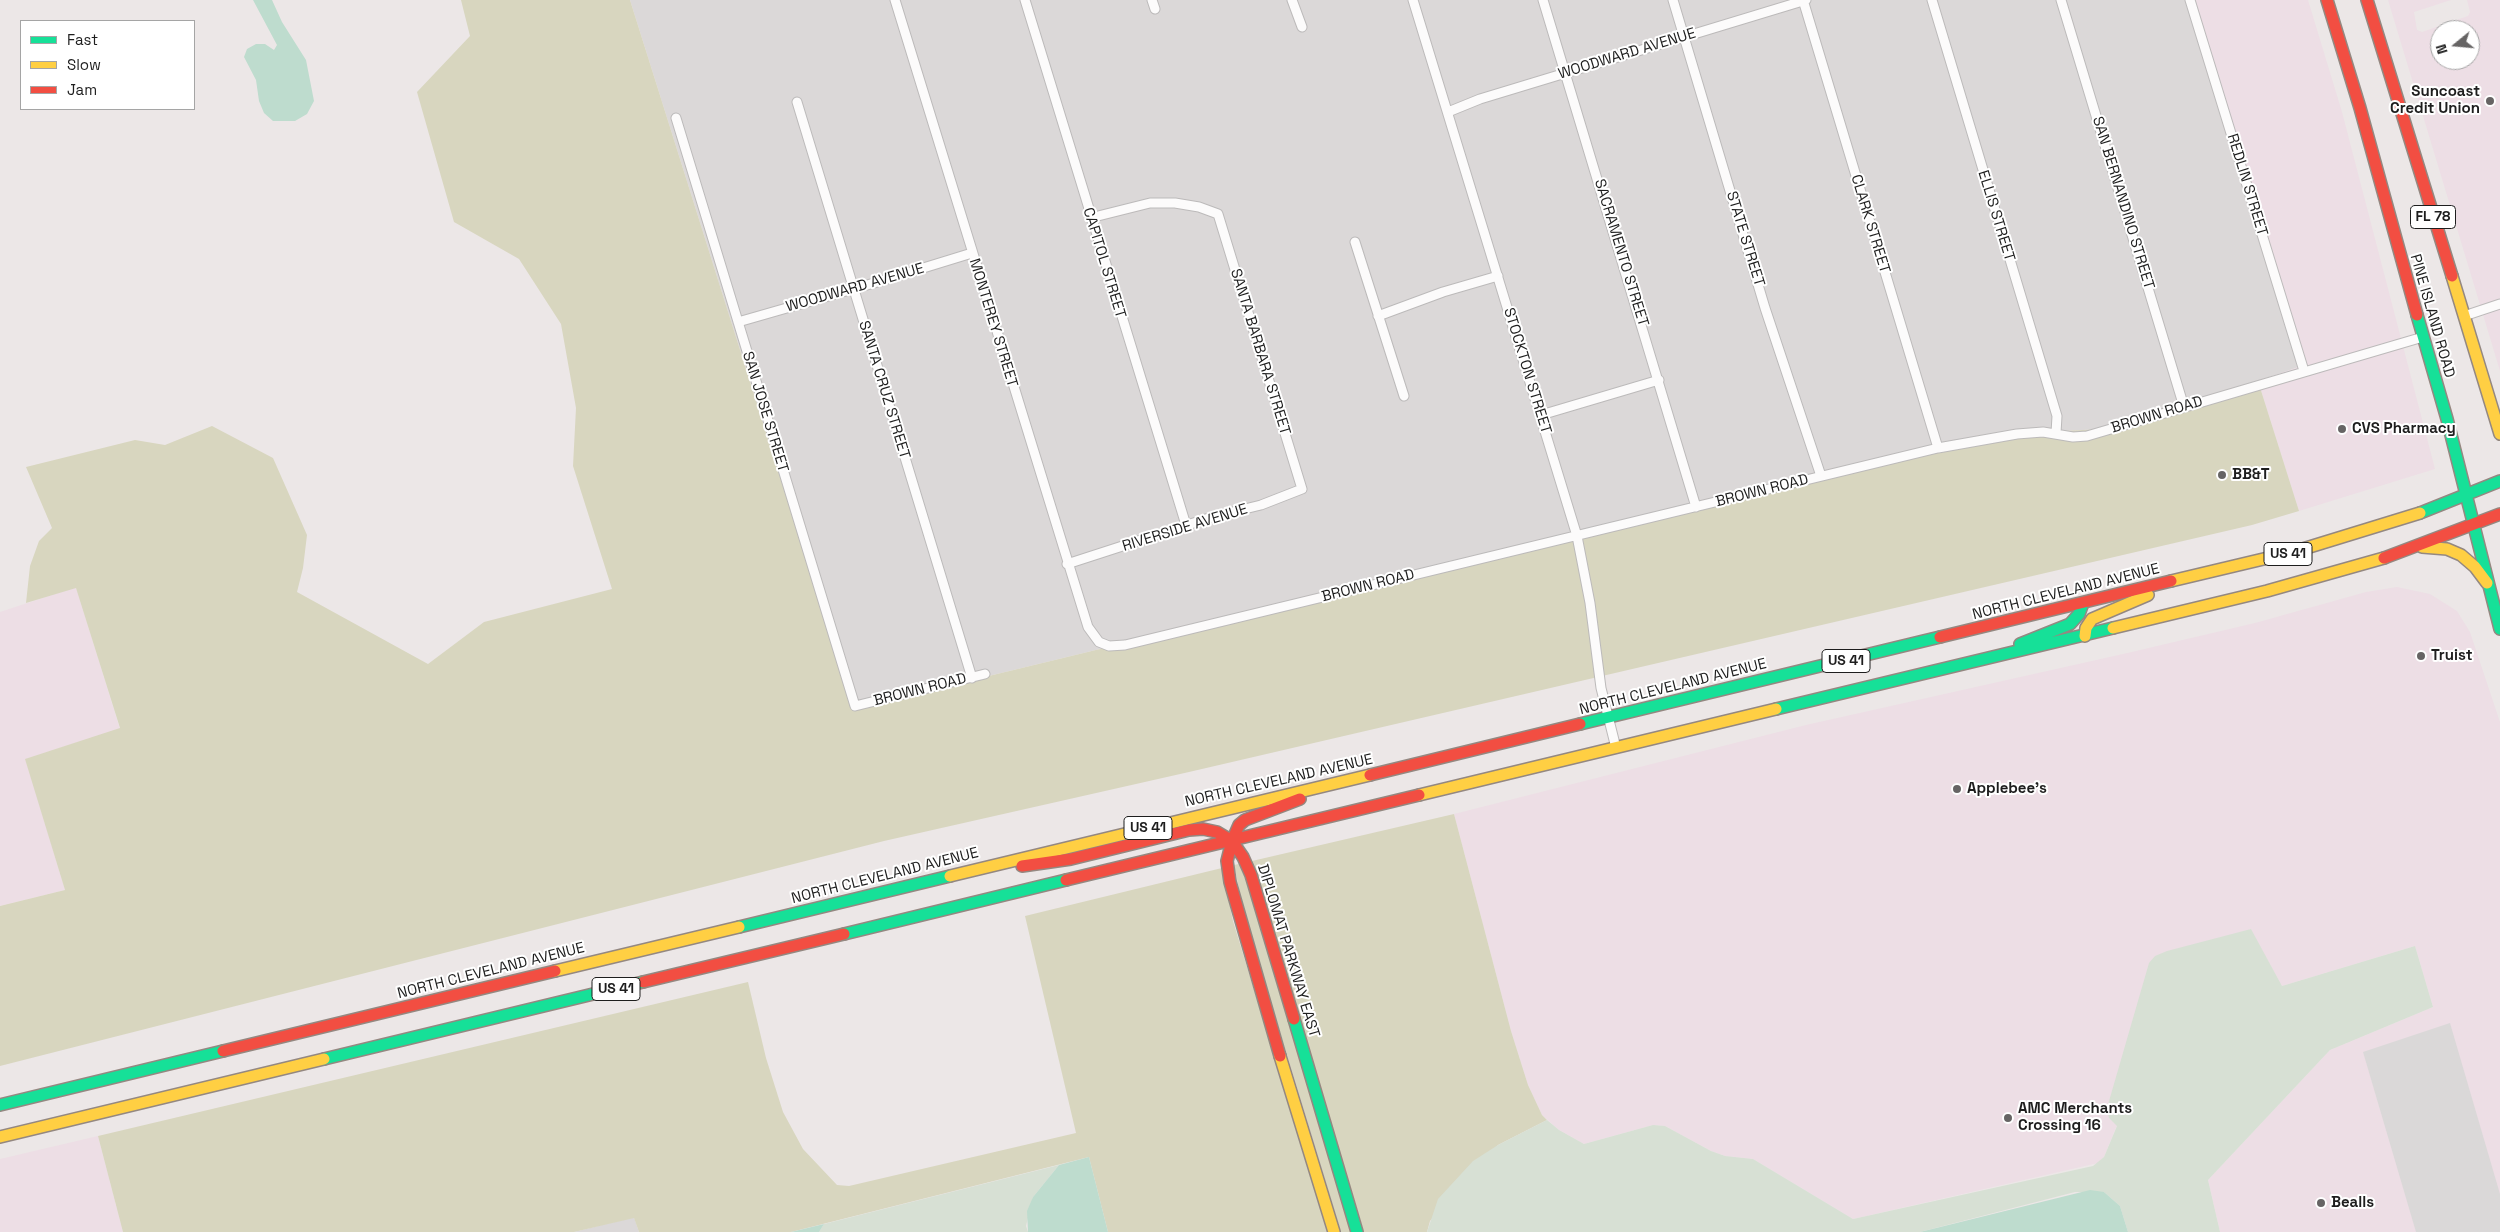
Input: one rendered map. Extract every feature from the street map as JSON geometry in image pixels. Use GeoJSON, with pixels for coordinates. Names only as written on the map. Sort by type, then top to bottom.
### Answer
{"type":"FeatureCollection","features":[{"type":"Feature","properties":{"kind":"main road","name":"PINE ISLAND ROAD"},"geometry":{"type":"LineString","coordinates":[[2327,0],[2360,108],[2390,224],[2475,525]]}},
{"type":"Feature","properties":{"kind":"main road","name":"PINE ISLAND ROAD"},"geometry":{"type":"LineString","coordinates":[[2366,0],[2500,434]]}},
{"type":"Feature","properties":{"kind":"main road","name":"NORTH CLEVELAND AVENUE"},"geometry":{"type":"LineString","coordinates":[[0,1105],[2208,573],[2340,539],[2467,495],[2500,481]]}},
{"type":"Feature","properties":{"kind":"main road","name":"US 41"},"geometry":{"type":"LineString","coordinates":[[0,1137],[2086,636],[2323,576],[2415,547],[2500,514]]}},
{"type":"Feature","properties":{"kind":"main road","name":"FL 78"},"geometry":{"type":"LineString","coordinates":[[2475,525],[2500,629]]}},
{"type":"Feature","properties":{"kind":"main road"},"geometry":{"type":"LineString","coordinates":[[2415,547],[2447,549],[2461,555],[2475,567],[2490,587]]}},
{"type":"Feature","properties":{"kind":"main road"},"geometry":{"type":"LineString","coordinates":[[2086,636],[2086,628],[2102,612],[2208,573]]}},
{"type":"Feature","properties":{"kind":"main road"},"geometry":{"type":"LineString","coordinates":[[1972,663],[2070,624],[2079,614],[2083,604]]}},
{"type":"Feature","properties":{"kind":"main road"},"geometry":{"type":"LineString","coordinates":[[1334,1232],[1239,919],[1227,861],[1232,841],[1239,825],[1245,820],[1355,779]]}},
{"type":"Feature","properties":{"kind":"main road"},"geometry":{"type":"LineString","coordinates":[[941,878],[1071,860],[1189,830],[1203,829],[1217,832],[1232,841]]}},
{"type":"Feature","properties":{"kind":"main road","name":"DIPLOMAT PARKWAY EAST"},"geometry":{"type":"LineString","coordinates":[[1232,841],[1243,857],[1251,875],[1357,1232]]}},
{"type":"Feature","properties":{"kind":"street","name":"MONTEREY STREET"},"geometry":{"type":"LineString","coordinates":[[895,0],[1067,564],[1088,627],[1099,642]]}},
{"type":"Feature","properties":{"kind":"street","name":"CAPITOL STREET"},"geometry":{"type":"LineString","coordinates":[[1025,0],[1090,218],[1186,525]]}},
{"type":"Feature","properties":{"kind":"street"},"geometry":{"type":"LineString","coordinates":[[1152,0],[1155,10]]}},
{"type":"Feature","properties":{"kind":"street"},"geometry":{"type":"LineString","coordinates":[[1292,0],[1302,27]]}},
{"type":"Feature","properties":{"kind":"street","name":"STOCKTON STREET"},"geometry":{"type":"LineString","coordinates":[[1413,0],[1577,536],[1590,603],[1601,688],[1616,748]]}},
{"type":"Feature","properties":{"kind":"street","name":"SACRAMENTO STREET"},"geometry":{"type":"LineString","coordinates":[[1543,0],[1696,507]]}},
{"type":"Feature","properties":{"kind":"street","name":"STATE STREET"},"geometry":{"type":"LineString","coordinates":[[1673,0],[1765,308],[1821,476]]}},
{"type":"Feature","properties":{"kind":"street","name":"WOODWARD AVENUE"},"geometry":{"type":"LineString","coordinates":[[1448,112],[1480,99],[1565,72],[1804,0]]}},
{"type":"Feature","properties":{"kind":"street","name":"CLARK STREET"},"geometry":{"type":"LineString","coordinates":[[1804,0],[1938,448]]}},
{"type":"Feature","properties":{"kind":"street","name":"ELLIS STREET"},"geometry":{"type":"LineString","coordinates":[[1932,0],[2056,416],[2056,433]]}},
{"type":"Feature","properties":{"kind":"street","name":"SAN BERNANDINO STREET"},"geometry":{"type":"LineString","coordinates":[[2061,0],[2184,407]]}},
{"type":"Feature","properties":{"kind":"street","name":"REDLIN STREET"},"geometry":{"type":"LineString","coordinates":[[2190,0],[2304,371]]}},
{"type":"Feature","properties":{"kind":"street","name":"SANTA CRUZ STREET"},"geometry":{"type":"LineString","coordinates":[[797,102],[972,678]]}},
{"type":"Feature","properties":{"kind":"street","name":"SAN JOSE STREET"},"geometry":{"type":"LineString","coordinates":[[676,118],[855,706]]}},
{"type":"Feature","properties":{"kind":"street","name":"SANTA BARBARA STREET"},"geometry":{"type":"LineString","coordinates":[[1090,218],[1150,203],[1199,207],[1218,214],[1302,489]]}},
{"type":"Feature","properties":{"kind":"street"},"geometry":{"type":"LineString","coordinates":[[1354,242],[1404,396]]}},
{"type":"Feature","properties":{"kind":"street","name":"WOODWARD AVENUE"},"geometry":{"type":"LineString","coordinates":[[738,322],[972,253]]}},
{"type":"Feature","properties":{"kind":"street"},"geometry":{"type":"LineString","coordinates":[[1378,316],[1443,292],[1498,276]]}},
{"type":"Feature","properties":{"kind":"street"},"geometry":{"type":"LineString","coordinates":[[2464,316],[2500,304]]}},
{"type":"Feature","properties":{"kind":"street","name":"BROWN ROAD"},"geometry":{"type":"LineString","coordinates":[[1099,642],[1109,646],[1125,645],[1988,437],[2043,432],[2073,437],[2087,436],[2423,337]]}},
{"type":"Feature","properties":{"kind":"street"},"geometry":{"type":"LineString","coordinates":[[1540,415],[1659,380]]}},
{"type":"Feature","properties":{"kind":"street","name":"RIVERSIDE AVENUE"},"geometry":{"type":"LineString","coordinates":[[1067,564],[1186,525],[1261,505],[1302,489]]}},
{"type":"Feature","properties":{"kind":"street","name":"BROWN ROAD"},"geometry":{"type":"LineString","coordinates":[[855,706],[985,674]]}},
{"type":"Feature","properties":{"kind":"shaded area"},"geometry":{"type":"Polygon","coordinates":[[[253,0],[272,0],[282,22],[306,60],[314,101],[307,114],[295,121],[273,121],[264,113],[259,101],[256,80],[244,57],[247,49],[256,44],[265,44],[274,50],[277,45],[253,0]]]}},
{"type":"Feature","properties":{"kind":"shaded area"},"geometry":{"type":"Polygon","coordinates":[[[461,0],[630,0],[853,709],[1981,435],[2103,429],[2258,381],[2299,511],[2252,525],[884,841],[0,1066],[0,906],[65,890],[25,759],[120,728],[76,588],[26,603],[30,566],[39,541],[52,528],[26,467],[135,440],[165,445],[212,426],[273,458],[307,535],[303,568],[297,592],[428,664],[484,622],[612,589],[573,466],[576,408],[561,324],[519,259],[454,222],[417,92],[470,36],[461,0]]]}},
{"type":"Feature","properties":{"kind":"shaded area"},"geometry":{"type":"Polygon","coordinates":[[[630,0],[2187,0],[2298,368],[2103,429],[1981,435],[853,709],[630,0]]]}},
{"type":"Feature","properties":{"kind":"shaded area"},"geometry":{"type":"Polygon","coordinates":[[[2187,0],[2308,0],[2342,112],[2435,469],[2299,511],[2258,381],[2298,367],[2187,0]]]}},
{"type":"Feature","properties":{"kind":"shaded area"},"geometry":{"type":"Polygon","coordinates":[[[2388,0],[2451,0],[2414,12],[2417,30],[2422,32],[2430,29],[2430,70],[2480,70],[2480,20],[2456,20],[2468,16],[2470,12],[2467,0],[2500,0],[2500,371],[2388,0]]]}},
{"type":"Feature","properties":{"kind":"shaded area"},"geometry":{"type":"Polygon","coordinates":[[[76,587],[120,729],[26,759],[65,890],[0,906],[0,612],[76,587]]]}},
{"type":"Feature","properties":{"kind":"shaded area"},"geometry":{"type":"Polygon","coordinates":[[[2397,587],[2430,594],[2457,611],[2470,632],[2500,722],[2500,1232],[2220,1232],[2208,1180],[2330,1050],[2433,1007],[2415,946],[2282,986],[2250,929],[2109,1118],[2117,1125],[2104,1157],[2098,1163],[1853,1219],[1753,1159],[1725,1156],[1711,1151],[1665,1126],[1653,1125],[1584,1144],[1559,1130],[1542,1115],[1528,1085],[1511,1031],[1454,814],[1806,725],[2123,654],[2255,623],[2366,592],[2397,587]]]}},
{"type":"Feature","properties":{"kind":"shaded area"},"geometry":{"type":"Polygon","coordinates":[[[1454,814],[1511,1031],[1528,1085],[1542,1115],[1547,1120],[1498,1145],[1430,1221],[1427,1232],[1364,1232],[1252,861],[1454,814]]]}},
{"type":"Feature","properties":{"kind":"shaded area"},"geometry":{"type":"Polygon","coordinates":[[[1239,864],[1245,877],[1351,1232],[1341,1232],[1245,917],[1234,865],[1239,864]]]}},
{"type":"Feature","properties":{"kind":"shaded area"},"geometry":{"type":"Polygon","coordinates":[[[1222,868],[1233,921],[1328,1232],[1108,1232],[1089,1157],[791,1232],[639,1232],[634,1218],[574,1232],[123,1232],[98,1136],[748,982],[766,1058],[783,1112],[803,1149],[837,1185],[849,1186],[1076,1133],[1025,916],[1222,868]]]}},
{"type":"Feature","properties":{"kind":"shaded area"},"geometry":{"type":"Polygon","coordinates":[[[2251,929],[2282,986],[2415,946],[2433,1007],[2330,1050],[2208,1180],[2220,1232],[2128,1232],[2120,1206],[2104,1192],[2075,1192],[1920,1232],[1427,1232],[1438,1199],[1473,1161],[1498,1145],[1547,1120],[1559,1130],[1584,1144],[1653,1125],[1665,1126],[1711,1151],[1725,1156],[1753,1159],[1853,1219],[2093,1166],[2104,1157],[2117,1126],[2109,1118],[2107,1108],[2149,963],[2155,956],[2167,951],[2251,929]]]}},
{"type":"Feature","properties":{"kind":"shaded area"},"geometry":{"type":"Polygon","coordinates":[[[2450,1023],[2500,1194],[2500,1232],[2416,1232],[2363,1052],[2450,1023]]]}},
{"type":"Feature","properties":{"kind":"shaded area"},"geometry":{"type":"Polygon","coordinates":[[[98,1136],[123,1232],[0,1232],[0,1159],[98,1136]]]}},
{"type":"Feature","properties":{"kind":"shaded area"},"geometry":{"type":"Polygon","coordinates":[[[1089,1157],[1108,1232],[1028,1232],[1027,1211],[1033,1197],[1059,1165],[1089,1157]]]}},
{"type":"Feature","properties":{"kind":"shaded area"},"geometry":{"type":"Polygon","coordinates":[[[1059,1165],[1033,1197],[1026,1226],[1028,1232],[819,1232],[824,1224],[1059,1165]]]}},
{"type":"Feature","properties":{"kind":"shaded area"},"geometry":{"type":"Polygon","coordinates":[[[2090,1190],[2104,1192],[2120,1206],[2128,1232],[1920,1232],[2090,1190]]]}},
{"type":"Feature","properties":{"kind":"shaded area"},"geometry":{"type":"Polygon","coordinates":[[[634,1217],[639,1232],[574,1232],[634,1217]]]}},
{"type":"Feature","properties":{"kind":"shaded area"},"geometry":{"type":"Polygon","coordinates":[[[824,1224],[819,1232],[791,1232],[824,1224]]]}},
{"type":"Feature","properties":{"kind":"traffic: fast"},"geometry":{"type":"LineString","coordinates":[[2417,315],[2447,419],[2500,629]]}},
{"type":"Feature","properties":{"kind":"traffic: fast"},"geometry":{"type":"LineString","coordinates":[[2420,513],[2500,481]]}},
{"type":"Feature","properties":{"kind":"traffic: fast"},"geometry":{"type":"LineString","coordinates":[[2020,644],[2070,624],[2079,614],[2083,603]]}},
{"type":"Feature","properties":{"kind":"traffic: fast"},"geometry":{"type":"LineString","coordinates":[[1776,709],[2113,628]]}},
{"type":"Feature","properties":{"kind":"traffic: fast"},"geometry":{"type":"LineString","coordinates":[[1580,724],[1940,637]]}},
{"type":"Feature","properties":{"kind":"traffic: fast"},"geometry":{"type":"LineString","coordinates":[[739,927],[950,876]]}},
{"type":"Feature","properties":{"kind":"traffic: fast"},"geometry":{"type":"LineString","coordinates":[[844,934],[1066,880]]}},
{"type":"Feature","properties":{"kind":"traffic: fast"},"geometry":{"type":"LineString","coordinates":[[324,1059],[643,982]]}},
{"type":"Feature","properties":{"kind":"traffic: fast"},"geometry":{"type":"LineString","coordinates":[[1294,1019],[1357,1232]]}},
{"type":"Feature","properties":{"kind":"traffic: fast"},"geometry":{"type":"LineString","coordinates":[[0,1105],[223,1051]]}},
{"type":"Feature","properties":{"kind":"traffic: slow"},"geometry":{"type":"LineString","coordinates":[[2452,276],[2500,434]]}},
{"type":"Feature","properties":{"kind":"traffic: slow"},"geometry":{"type":"LineString","coordinates":[[2171,581],[2293,552],[2420,513]]}},
{"type":"Feature","properties":{"kind":"traffic: slow"},"geometry":{"type":"LineString","coordinates":[[2422,547],[2447,549],[2461,555],[2475,567],[2487,583]]}},
{"type":"Feature","properties":{"kind":"traffic: slow"},"geometry":{"type":"LineString","coordinates":[[2113,628],[2267,591],[2384,558]]}},
{"type":"Feature","properties":{"kind":"traffic: slow"},"geometry":{"type":"LineString","coordinates":[[2085,636],[2086,628],[2092,619],[2148,595]]}},
{"type":"Feature","properties":{"kind":"traffic: slow"},"geometry":{"type":"LineString","coordinates":[[1419,795],[1776,709]]}},
{"type":"Feature","properties":{"kind":"traffic: slow"},"geometry":{"type":"LineString","coordinates":[[950,876],[1370,775]]}},
{"type":"Feature","properties":{"kind":"traffic: slow"},"geometry":{"type":"LineString","coordinates":[[555,971],[739,927]]}},
{"type":"Feature","properties":{"kind":"traffic: slow"},"geometry":{"type":"LineString","coordinates":[[1280,1056],[1334,1232]]}},
{"type":"Feature","properties":{"kind":"traffic: slow"},"geometry":{"type":"LineString","coordinates":[[0,1137],[324,1059]]}},
{"type":"Feature","properties":{"kind":"traffic: jam"},"geometry":{"type":"LineString","coordinates":[[2327,0],[2360,108],[2417,315]]}},
{"type":"Feature","properties":{"kind":"traffic: jam"},"geometry":{"type":"LineString","coordinates":[[2367,0],[2452,276]]}},
{"type":"Feature","properties":{"kind":"traffic: jam"},"geometry":{"type":"LineString","coordinates":[[2384,558],[2500,514]]}},
{"type":"Feature","properties":{"kind":"traffic: jam"},"geometry":{"type":"LineString","coordinates":[[1940,637],[2171,581]]}},
{"type":"Feature","properties":{"kind":"traffic: jam"},"geometry":{"type":"LineString","coordinates":[[1370,775],[1580,724]]}},
{"type":"Feature","properties":{"kind":"traffic: jam"},"geometry":{"type":"LineString","coordinates":[[1066,880],[1419,795]]}},
{"type":"Feature","properties":{"kind":"traffic: jam"},"geometry":{"type":"LineString","coordinates":[[1232,841],[1239,825],[1245,820],[1300,799]]}},
{"type":"Feature","properties":{"kind":"traffic: jam"},"geometry":{"type":"LineString","coordinates":[[1022,866],[1071,859],[1189,830],[1203,829],[1217,832],[1232,841]]}},
{"type":"Feature","properties":{"kind":"traffic: jam"},"geometry":{"type":"LineString","coordinates":[[1232,841],[1243,857],[1251,875],[1294,1019]]}},
{"type":"Feature","properties":{"kind":"traffic: jam"},"geometry":{"type":"LineString","coordinates":[[1232,841],[1227,861],[1230,882],[1280,1056]]}},
{"type":"Feature","properties":{"kind":"traffic: jam"},"geometry":{"type":"LineString","coordinates":[[643,982],[844,934]]}},
{"type":"Feature","properties":{"kind":"traffic: jam"},"geometry":{"type":"LineString","coordinates":[[223,1051],[555,971]]}},
{"type":"Feature","properties":{"kind":"place","name":"Suncoast Credit Union"},"geometry":{"type":"Point","coordinates":[2490,101]}},
{"type":"Feature","properties":{"kind":"place","name":"CVS Pharmacy"},"geometry":{"type":"Point","coordinates":[2342,429]}},
{"type":"Feature","properties":{"kind":"place","name":"BB&T"},"geometry":{"type":"Point","coordinates":[2222,475]}},
{"type":"Feature","properties":{"kind":"place","name":"Truist"},"geometry":{"type":"Point","coordinates":[2421,656]}},
{"type":"Feature","properties":{"kind":"place","name":"Applebee's"},"geometry":{"type":"Point","coordinates":[1957,789]}},
{"type":"Feature","properties":{"kind":"place","name":"AMC Merchants Crossing 16"},"geometry":{"type":"Point","coordinates":[2008,1118]}},
{"type":"Feature","properties":{"kind":"place","name":"Bealls"},"geometry":{"type":"Point","coordinates":[2321,1203]}}]}
